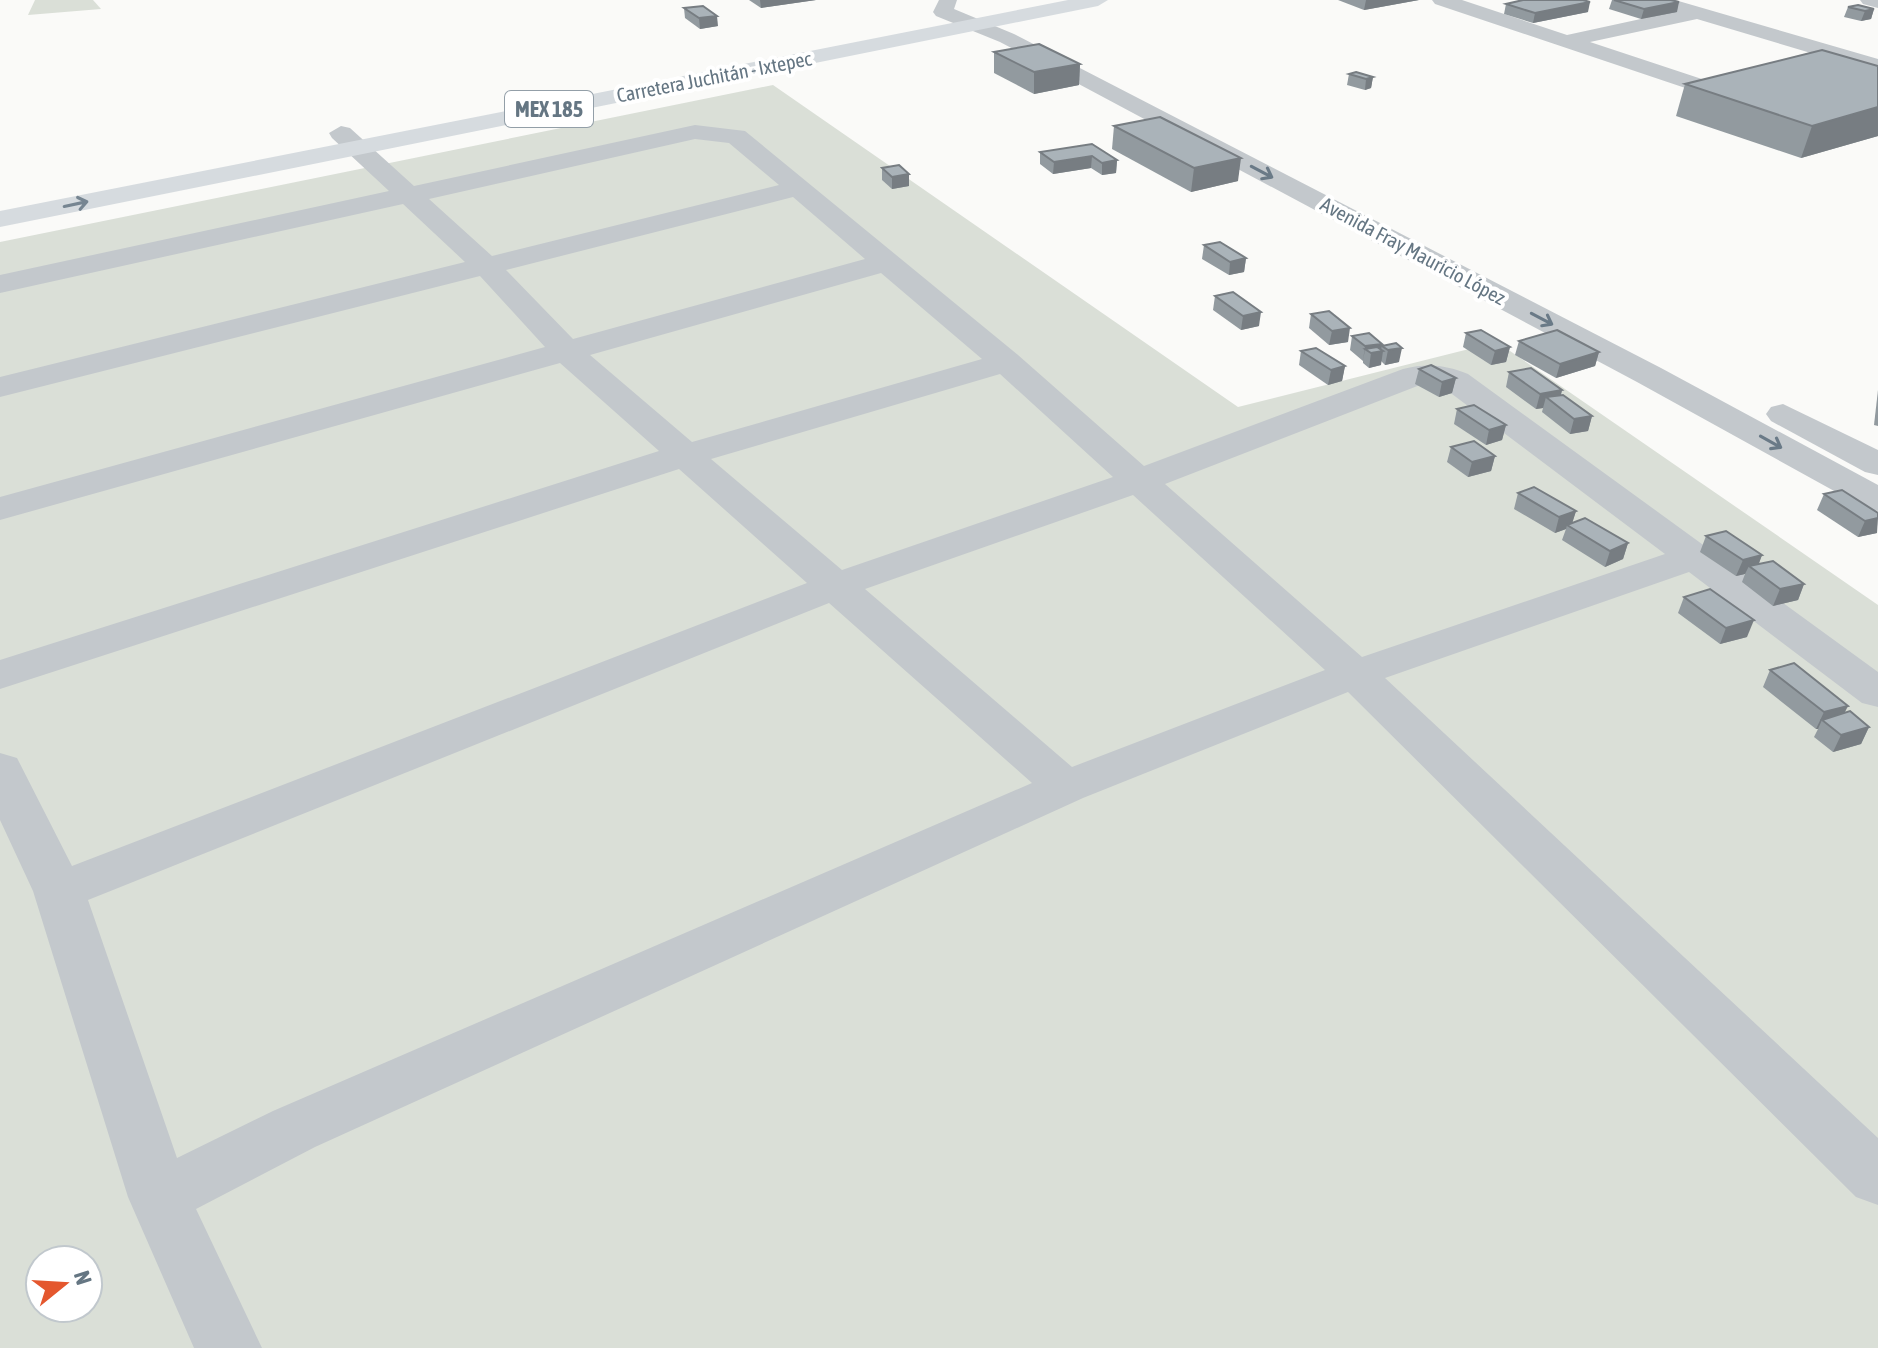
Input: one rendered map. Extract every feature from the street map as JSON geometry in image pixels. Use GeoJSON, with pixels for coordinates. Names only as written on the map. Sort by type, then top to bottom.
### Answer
{"type":"FeatureCollection","features":[{"type":"Feature","properties":{"kind":"main road","name":"Carretera Juchitán - Ixtepec"},"geometry":{"type":"LineString","coordinates":[[0,219],[348,140],[970,9],[1098,0]]}},
{"type":"Feature","properties":{"kind":"main road","name":"Carretera Juchitán - Ixtepec"},"geometry":{"type":"LineString","coordinates":[[0,200],[348,140]]}},
{"type":"Feature","properties":{"kind":"street"},"geometry":{"type":"LineString","coordinates":[[1442,0],[1724,94]]}},
{"type":"Feature","properties":{"kind":"street"},"geometry":{"type":"LineString","coordinates":[[1654,0],[1878,66]]}},
{"type":"Feature","properties":{"kind":"street"},"geometry":{"type":"LineString","coordinates":[[1870,0],[1878,2]]}},
{"type":"Feature","properties":{"kind":"street"},"geometry":{"type":"LineString","coordinates":[[1565,42],[1743,3]]}},
{"type":"Feature","properties":{"kind":"street","name":"Avenida Fray Mauricio López"},"geometry":{"type":"LineString","coordinates":[[970,9],[1657,348]]}},
{"type":"Feature","properties":{"kind":"street","name":"Avenida Fray Mauricio López"},"geometry":{"type":"LineString","coordinates":[[970,9],[1007,38],[1649,375],[1878,500]]}},
{"type":"Feature","properties":{"kind":"street"},"geometry":{"type":"LineString","coordinates":[[0,284],[695,132],[736,136],[1142,480],[1355,674],[1878,1178]]}},
{"type":"Feature","properties":{"kind":"street"},"geometry":{"type":"LineString","coordinates":[[348,140],[488,268],[567,352],[1066,787]]}},
{"type":"Feature","properties":{"kind":"street"},"geometry":{"type":"LineString","coordinates":[[0,387],[488,268],[798,188]]}},
{"type":"Feature","properties":{"kind":"street"},"geometry":{"type":"LineString","coordinates":[[0,509],[887,262]]}},
{"type":"Feature","properties":{"kind":"street"},"geometry":{"type":"LineString","coordinates":[[0,675],[685,455],[1006,362]]}},
{"type":"Feature","properties":{"kind":"street"},"geometry":{"type":"LineString","coordinates":[[59,891],[835,586],[1142,480],[1415,376],[1437,374],[1456,381],[1878,693]]}},
{"type":"Feature","properties":{"kind":"street"},"geometry":{"type":"LineString","coordinates":[[1754,399],[1878,464]]}},
{"type":"Feature","properties":{"kind":"street"},"geometry":{"type":"LineString","coordinates":[[159,1197],[308,1122],[1066,787],[1355,674],[1695,557]]}},
{"type":"Feature","properties":{"kind":"street"},"geometry":{"type":"LineString","coordinates":[[0,769],[59,891],[159,1197],[228,1348]]}},
{"type":"Feature","properties":{"kind":"shaded area"},"geometry":{"type":"Polygon","coordinates":[[[35,0],[93,0],[101,9],[28,15],[35,0]]]}},
{"type":"Feature","properties":{"kind":"shaded area"},"geometry":{"type":"Polygon","coordinates":[[[773,85],[1238,407],[1497,342],[1878,605],[1878,1348],[0,1348],[0,242],[773,85]]]}},
{"type":"Feature","properties":{"kind":"building"},"geometry":{"type":"Polygon","coordinates":[[[1523,0],[1590,2],[1535,13],[1506,4],[1523,0]]]}},
{"type":"Feature","properties":{"kind":"building"},"geometry":{"type":"Polygon","coordinates":[[[1614,0],[1671,0],[1679,2],[1644,9],[1614,0]]]}},
{"type":"Feature","properties":{"kind":"building"},"geometry":{"type":"Polygon","coordinates":[[[1858,5],[1874,9],[1865,11],[1848,7],[1858,5]]]}},
{"type":"Feature","properties":{"kind":"building"},"geometry":{"type":"Polygon","coordinates":[[[703,6],[717,16],[699,18],[684,8],[703,6]]]}},
{"type":"Feature","properties":{"kind":"building"},"geometry":{"type":"Polygon","coordinates":[[[1039,44],[1080,64],[1034,72],[994,52],[1039,44]]]}},
{"type":"Feature","properties":{"kind":"building"},"geometry":{"type":"Polygon","coordinates":[[[1822,50],[1878,66],[1878,107],[1812,126],[1685,84],[1822,50]]]}},
{"type":"Feature","properties":{"kind":"building"},"geometry":{"type":"Polygon","coordinates":[[[1356,72],[1373,77],[1366,79],[1349,74],[1356,72]]]}},
{"type":"Feature","properties":{"kind":"building"},"geometry":{"type":"Polygon","coordinates":[[[1160,117],[1241,158],[1194,168],[1114,126],[1160,117]]]}},
{"type":"Feature","properties":{"kind":"building"},"geometry":{"type":"Polygon","coordinates":[[[1092,144],[1117,160],[1102,163],[1092,156],[1054,162],[1040,152],[1092,144]]]}},
{"type":"Feature","properties":{"kind":"building"},"geometry":{"type":"Polygon","coordinates":[[[899,165],[909,174],[892,177],[882,168],[899,165]]]}},
{"type":"Feature","properties":{"kind":"building"},"geometry":{"type":"Polygon","coordinates":[[[1220,242],[1246,258],[1230,262],[1204,245],[1220,242]]]}},
{"type":"Feature","properties":{"kind":"building"},"geometry":{"type":"Polygon","coordinates":[[[1233,292],[1261,312],[1243,316],[1215,296],[1233,292]]]}},
{"type":"Feature","properties":{"kind":"building"},"geometry":{"type":"Polygon","coordinates":[[[1329,311],[1350,328],[1332,331],[1311,314],[1329,311]]]}},
{"type":"Feature","properties":{"kind":"building"},"geometry":{"type":"Polygon","coordinates":[[[1481,330],[1510,347],[1495,351],[1466,333],[1481,330]]]}},
{"type":"Feature","properties":{"kind":"building"},"geometry":{"type":"Polygon","coordinates":[[[1557,330],[1599,352],[1560,364],[1519,341],[1557,330]]]}},
{"type":"Feature","properties":{"kind":"building"},"geometry":{"type":"Polygon","coordinates":[[[1369,333],[1382,344],[1365,346],[1352,336],[1369,333]]]}},
{"type":"Feature","properties":{"kind":"building"},"geometry":{"type":"Polygon","coordinates":[[[1396,343],[1402,348],[1388,350],[1382,346],[1396,343]]]}},
{"type":"Feature","properties":{"kind":"building"},"geometry":{"type":"Polygon","coordinates":[[[1377,347],[1383,351],[1371,353],[1365,349],[1377,347]]]}},
{"type":"Feature","properties":{"kind":"building"},"geometry":{"type":"Polygon","coordinates":[[[1316,348],[1345,366],[1331,370],[1301,351],[1316,348]]]}},
{"type":"Feature","properties":{"kind":"building"},"geometry":{"type":"Polygon","coordinates":[[[1431,365],[1456,378],[1442,382],[1419,369],[1431,365]]]}},
{"type":"Feature","properties":{"kind":"building"},"geometry":{"type":"Polygon","coordinates":[[[1531,368],[1562,390],[1540,394],[1509,372],[1531,368]]]}},
{"type":"Feature","properties":{"kind":"building"},"geometry":{"type":"Polygon","coordinates":[[[1563,395],[1592,416],[1574,419],[1546,397],[1563,395]]]}},
{"type":"Feature","properties":{"kind":"building"},"geometry":{"type":"Polygon","coordinates":[[[1474,405],[1506,425],[1489,430],[1457,409],[1474,405]]]}},
{"type":"Feature","properties":{"kind":"building"},"geometry":{"type":"Polygon","coordinates":[[[1474,441],[1495,456],[1472,462],[1451,447],[1474,441]]]}},
{"type":"Feature","properties":{"kind":"building"},"geometry":{"type":"Polygon","coordinates":[[[1534,487],[1576,511],[1559,517],[1518,493],[1534,487]]]}},
{"type":"Feature","properties":{"kind":"building"},"geometry":{"type":"Polygon","coordinates":[[[1842,490],[1878,513],[1878,518],[1865,521],[1824,494],[1842,490]]]}},
{"type":"Feature","properties":{"kind":"building"},"geometry":{"type":"Polygon","coordinates":[[[1585,518],[1628,543],[1610,551],[1567,525],[1585,518]]]}},
{"type":"Feature","properties":{"kind":"building"},"geometry":{"type":"Polygon","coordinates":[[[1726,531],[1762,555],[1743,560],[1706,536],[1726,531]]]}},
{"type":"Feature","properties":{"kind":"building"},"geometry":{"type":"Polygon","coordinates":[[[1773,561],[1804,584],[1780,589],[1749,566],[1773,561]]]}},
{"type":"Feature","properties":{"kind":"building"},"geometry":{"type":"Polygon","coordinates":[[[1710,589],[1754,620],[1726,628],[1684,597],[1710,589]]]}},
{"type":"Feature","properties":{"kind":"building"},"geometry":{"type":"Polygon","coordinates":[[[1794,663],[1848,706],[1824,712],[1770,670],[1794,663]]]}},
{"type":"Feature","properties":{"kind":"building"},"geometry":{"type":"Polygon","coordinates":[[[1850,711],[1869,727],[1841,735],[1822,720],[1850,711]]]}}]}
